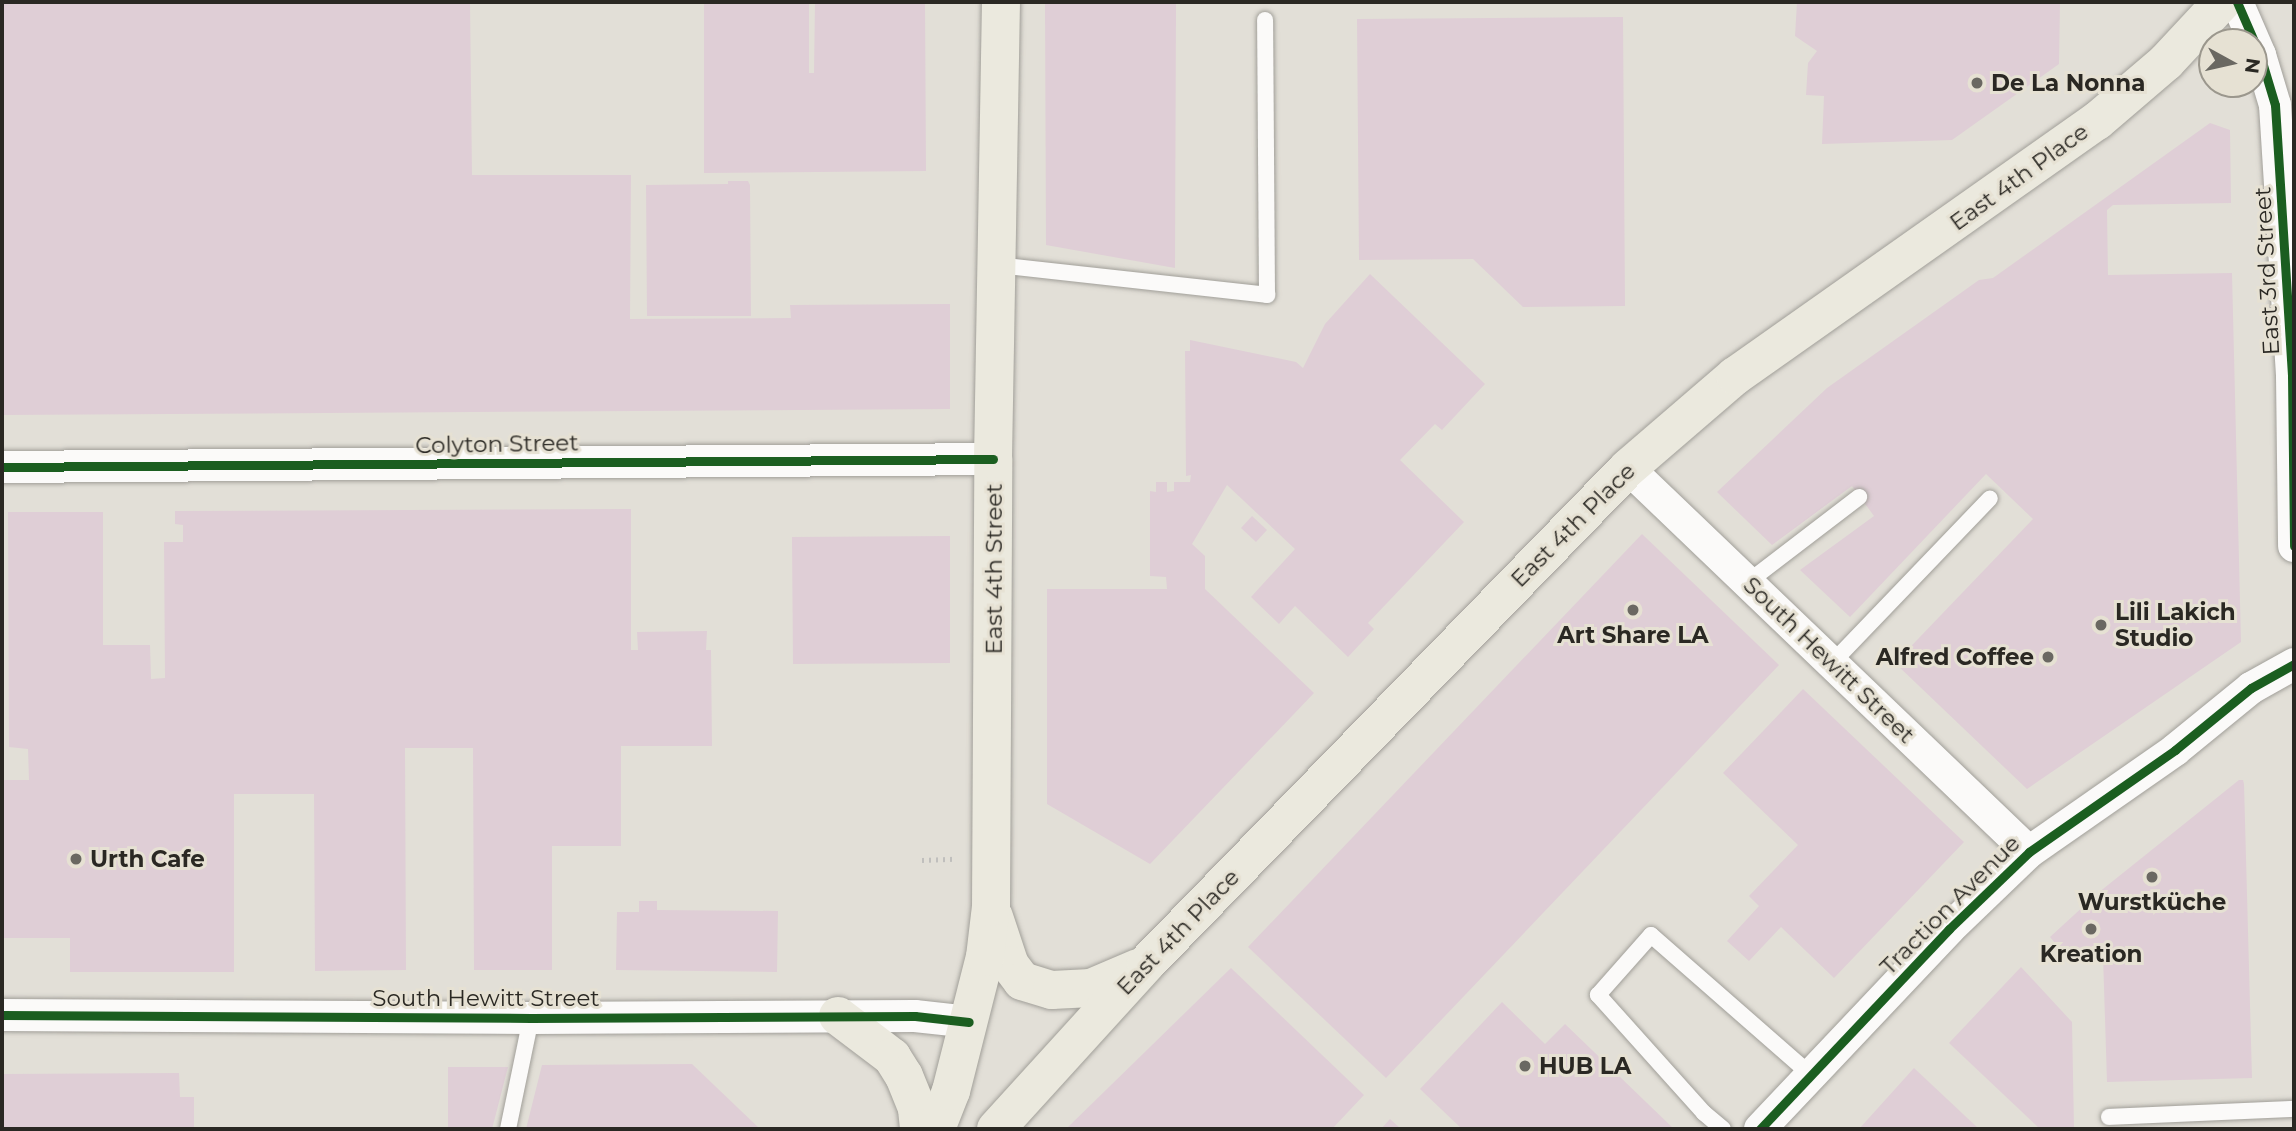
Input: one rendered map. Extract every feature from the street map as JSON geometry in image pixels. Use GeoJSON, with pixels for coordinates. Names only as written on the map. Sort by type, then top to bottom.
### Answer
{"type":"FeatureCollection","features":[{"type":"Feature","properties":{"kind":"main road","name":"East 4th Street"},"geometry":{"type":"LineString","coordinates":[[936,1129],[951,1091],[969,1022],[985,957],[991,907],[993,459],[1001,2]]}},
{"type":"Feature","properties":{"kind":"main road","name":"East 4th Place"},"geometry":{"type":"LineString","coordinates":[[996,1129],[1146,964],[1628,468],[1735,376],[2097,121],[2165,62],[2222,2]]}},
{"type":"Feature","properties":{"kind":"main road"},"geometry":{"type":"LineString","coordinates":[[991,907],[1010,965],[1022,981],[1052,990],[1091,988],[1146,964]]}},
{"type":"Feature","properties":{"kind":"main road"},"geometry":{"type":"LineString","coordinates":[[838,1016],[876,1042],[892,1057],[904,1076],[917,1110],[919,1129]]}},
{"type":"Feature","properties":{"kind":"street","name":"East 3rd Street"},"geometry":{"type":"LineString","coordinates":[[2237,2],[2260,55],[2275,105],[2293,376],[2294,546]]}},
{"type":"Feature","properties":{"kind":"street","name":"Colyton Street"},"geometry":{"type":"LineString","coordinates":[[2,467],[993,459]]}},
{"type":"Feature","properties":{"kind":"street","name":"South Hewitt Street"},"geometry":{"type":"LineString","coordinates":[[1628,468],[2029,852]]}},
{"type":"Feature","properties":{"kind":"street","name":"Traction Avenue"},"geometry":{"type":"LineString","coordinates":[[1760,1129],[1949,929],[2029,852],[2175,750],[2251,688],[2294,664]]}},
{"type":"Feature","properties":{"kind":"street","name":"South Hewitt Street"},"geometry":{"type":"LineString","coordinates":[[2,1015],[531,1018],[915,1016],[969,1022]]}},
{"type":"Feature","properties":{"kind":"lane"},"geometry":{"type":"LineString","coordinates":[[997,265],[1267,295],[1265,20]]}},
{"type":"Feature","properties":{"kind":"lane"},"geometry":{"type":"LineString","coordinates":[[1748,582],[1859,497]]}},
{"type":"Feature","properties":{"kind":"lane"},"geometry":{"type":"LineString","coordinates":[[1832,663],[1990,498]]}},
{"type":"Feature","properties":{"kind":"lane"},"geometry":{"type":"LineString","coordinates":[[1723,1129],[1704,1113],[1598,995],[1651,934],[1811,1075]]}},
{"type":"Feature","properties":{"kind":"lane"},"geometry":{"type":"LineString","coordinates":[[508,1129],[531,1018]]}},
{"type":"Feature","properties":{"kind":"lane"},"geometry":{"type":"LineString","coordinates":[[2109,1117],[2294,1109]]}},
{"type":"Feature","properties":{"kind":"path"},"geometry":{"type":"LineString","coordinates":[[922,860],[959,859]]}},
{"type":"Feature","properties":{"kind":"building"},"geometry":{"type":"Polygon","coordinates":[[[2,2],[470,2],[472,175],[631,175],[630,319],[791,318],[790,305],[950,304],[950,409],[2,415],[2,2]]]}},
{"type":"Feature","properties":{"kind":"building"},"geometry":{"type":"Polygon","coordinates":[[[704,2],[809,2],[809,73],[814,73],[815,2],[925,2],[926,171],[704,173],[704,2]]]}},
{"type":"Feature","properties":{"kind":"building"},"geometry":{"type":"Polygon","coordinates":[[[1045,2],[1176,2],[1175,268],[1046,245],[1045,2]]]}},
{"type":"Feature","properties":{"kind":"building"},"geometry":{"type":"Polygon","coordinates":[[[1797,2],[2060,2],[2059,64],[1952,140],[1822,144],[1824,96],[1806,95],[1808,63],[1817,51],[1795,36],[1797,2]]]}},
{"type":"Feature","properties":{"kind":"building"},"geometry":{"type":"Polygon","coordinates":[[[1623,17],[1625,306],[1523,307],[1473,259],[1359,260],[1357,19],[1623,17]]]}},
{"type":"Feature","properties":{"kind":"building"},"geometry":{"type":"Polygon","coordinates":[[[2210,123],[2230,130],[2231,203],[2113,205],[2107,210],[2108,275],[2232,273],[2241,642],[2027,789],[1895,663],[2033,519],[1986,474],[1850,617],[1800,570],[1874,516],[1852,486],[1772,545],[1717,492],[1827,388],[1979,280],[1993,278],[2210,123]]]}},
{"type":"Feature","properties":{"kind":"building"},"geometry":{"type":"Polygon","coordinates":[[[728,181],[748,181],[750,185],[751,316],[647,316],[646,185],[728,184],[728,181]]]}},
{"type":"Feature","properties":{"kind":"building"},"geometry":{"type":"Polygon","coordinates":[[[1370,274],[1485,384],[1442,430],[1435,424],[1400,460],[1464,522],[1368,623],[1374,629],[1348,657],[1295,606],[1279,624],[1251,597],[1295,549],[1227,485],[1192,544],[1205,556],[1205,589],[1314,693],[1150,864],[1047,804],[1047,589],[1167,589],[1166,577],[1150,576],[1150,491],[1156,492],[1156,482],[1167,482],[1167,492],[1174,491],[1174,482],[1190,482],[1191,475],[1186,476],[1185,351],[1190,351],[1190,340],[1296,362],[1303,368],[1325,324],[1370,274]]]}},
{"type":"Feature","properties":{"kind":"building"},"geometry":{"type":"Polygon","coordinates":[[[631,509],[631,650],[638,650],[637,632],[707,631],[706,650],[711,650],[712,746],[621,746],[621,846],[552,846],[552,970],[474,970],[473,748],[405,748],[406,970],[315,971],[314,794],[234,794],[234,972],[70,972],[70,938],[2,938],[2,780],[29,780],[28,749],[9,747],[8,512],[103,512],[103,645],[150,645],[151,679],[165,678],[164,542],[183,542],[183,525],[175,524],[175,511],[631,509]]]}},
{"type":"Feature","properties":{"kind":"building"},"geometry":{"type":"Polygon","coordinates":[[[1252,516],[1267,530],[1256,542],[1241,528],[1252,516]]]}},
{"type":"Feature","properties":{"kind":"building"},"geometry":{"type":"Polygon","coordinates":[[[1642,534],[1779,665],[1386,1078],[1248,947],[1642,534]]]}},
{"type":"Feature","properties":{"kind":"building"},"geometry":{"type":"Polygon","coordinates":[[[950,536],[950,663],[793,664],[792,537],[950,536]]]}},
{"type":"Feature","properties":{"kind":"building"},"geometry":{"type":"Polygon","coordinates":[[[1803,689],[1964,842],[1834,978],[1781,927],[1749,961],[1727,941],[1759,906],[1749,896],[1798,845],[1723,773],[1803,689]]]}},
{"type":"Feature","properties":{"kind":"building"},"geometry":{"type":"Polygon","coordinates":[[[2239,780],[2243,780],[2244,784],[2252,1078],[2107,1082],[2103,955],[2067,957],[2050,937],[2098,893],[2239,780]]]}},
{"type":"Feature","properties":{"kind":"building"},"geometry":{"type":"Polygon","coordinates":[[[639,901],[657,901],[657,910],[778,911],[777,972],[616,970],[617,912],[639,912],[639,901]]]}},
{"type":"Feature","properties":{"kind":"building"},"geometry":{"type":"Polygon","coordinates":[[[2021,967],[2072,1022],[2074,1129],[2040,1129],[1949,1043],[2021,967]]]}},
{"type":"Feature","properties":{"kind":"building"},"geometry":{"type":"Polygon","coordinates":[[[1231,968],[1364,1095],[1332,1129],[1066,1129],[1231,968]]]}},
{"type":"Feature","properties":{"kind":"building","name":"HUB LA"},"geometry":{"type":"Polygon","coordinates":[[[1502,1002],[1545,1044],[1565,1024],[1674,1129],[1462,1129],[1420,1089],[1502,1002]]]}},
{"type":"Feature","properties":{"kind":"building"},"geometry":{"type":"Polygon","coordinates":[[[692,1064],[760,1129],[526,1129],[542,1065],[692,1064]]]}},
{"type":"Feature","properties":{"kind":"building"},"geometry":{"type":"Polygon","coordinates":[[[448,1067],[508,1067],[492,1129],[448,1129],[448,1067]]]}},
{"type":"Feature","properties":{"kind":"building"},"geometry":{"type":"Polygon","coordinates":[[[1914,1068],[1979,1129],[1859,1129],[1914,1068]]]}},
{"type":"Feature","properties":{"kind":"building"},"geometry":{"type":"Polygon","coordinates":[[[179,1073],[180,1097],[194,1097],[194,1129],[2,1129],[2,1074],[179,1073]]]}},
{"type":"Feature","properties":{"kind":"building"},"geometry":{"type":"Polygon","coordinates":[[[1390,1119],[1401,1129],[1381,1129],[1390,1119]]]}},
{"type":"Feature","properties":{"kind":"cycle path"},"geometry":{"type":"LineString","coordinates":[[2237,2],[2260,55],[2275,105],[2292,376],[2294,546]]}},
{"type":"Feature","properties":{"kind":"cycle path"},"geometry":{"type":"LineString","coordinates":[[2,467],[993,459]]}},
{"type":"Feature","properties":{"kind":"cycle path"},"geometry":{"type":"LineString","coordinates":[[1760,1129],[1949,929],[2029,852],[2175,750],[2251,688],[2294,664]]}},
{"type":"Feature","properties":{"kind":"cycle path"},"geometry":{"type":"LineString","coordinates":[[2,1015],[531,1018],[915,1016],[969,1022]]}},
{"type":"Feature","properties":{"kind":"place","name":"De La Nonna"},"geometry":{"type":"Point","coordinates":[1977,83]}},
{"type":"Feature","properties":{"kind":"place","name":"Art Share LA"},"geometry":{"type":"Point","coordinates":[1633,610]}},
{"type":"Feature","properties":{"kind":"place","name":"Lili Lakich Studio"},"geometry":{"type":"Point","coordinates":[2101,625]}},
{"type":"Feature","properties":{"kind":"place","name":"Alfred Coffee"},"geometry":{"type":"Point","coordinates":[2048,657]}},
{"type":"Feature","properties":{"kind":"place","name":"Urth Cafe"},"geometry":{"type":"Point","coordinates":[76,859]}},
{"type":"Feature","properties":{"kind":"place","name":"Wurstküche"},"geometry":{"type":"Point","coordinates":[2152,877]}},
{"type":"Feature","properties":{"kind":"place","name":"Kreation"},"geometry":{"type":"Point","coordinates":[2091,929]}},
{"type":"Feature","properties":{"kind":"place","name":"HUB LA"},"geometry":{"type":"Point","coordinates":[1525,1066]}}]}
